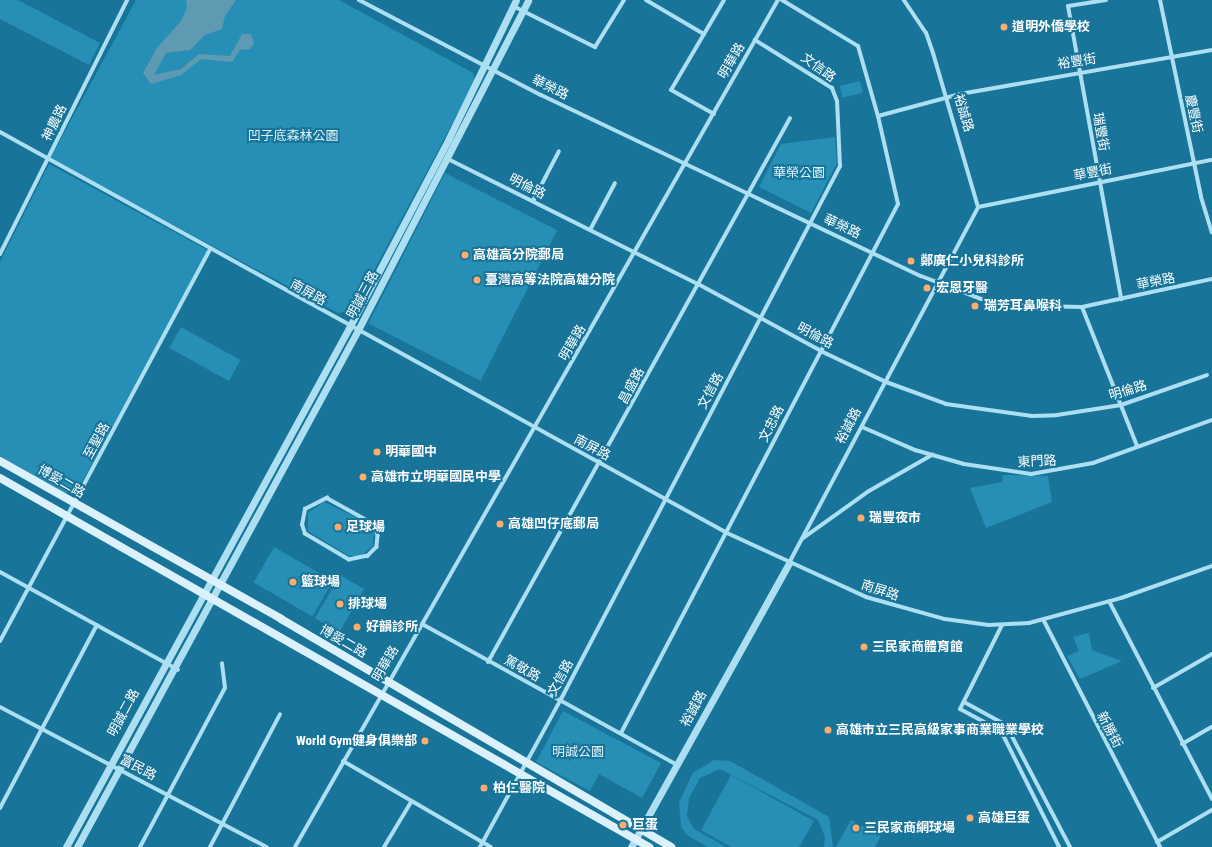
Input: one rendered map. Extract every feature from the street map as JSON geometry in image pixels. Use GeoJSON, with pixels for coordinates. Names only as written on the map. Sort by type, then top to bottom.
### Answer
{"type":"FeatureCollection","features":[{"type":"Feature","properties":{"kind":"main road","name":"博愛二路"},"geometry":{"type":"LineString","coordinates":[[0,461],[74,504],[221,585],[672,847]]}},
{"type":"Feature","properties":{"kind":"main road","name":"博愛二路"},"geometry":{"type":"LineString","coordinates":[[0,478],[381,693],[521,774],[633,843],[649,847]]}},
{"type":"Feature","properties":{"kind":"street","name":"神農路"},"geometry":{"type":"LineString","coordinates":[[0,254],[1,248],[48,159],[127,0]]}},
{"type":"Feature","properties":{"kind":"street","name":"華榮路"},"geometry":{"type":"LineString","coordinates":[[359,0],[493,72],[937,283],[1003,304],[1082,307],[1212,279]]}},
{"type":"Feature","properties":{"kind":"street","name":"明誠三路"},"geometry":{"type":"LineString","coordinates":[[214,598],[448,159],[528,0]]}},
{"type":"Feature","properties":{"kind":"street"},"geometry":{"type":"LineString","coordinates":[[515,3],[523,10],[595,47],[624,0]]}},
{"type":"Feature","properties":{"kind":"street"},"geometry":{"type":"LineString","coordinates":[[646,0],[704,34]]}},
{"type":"Feature","properties":{"kind":"street"},"geometry":{"type":"LineString","coordinates":[[714,114],[671,90],[724,0]]}},
{"type":"Feature","properties":{"kind":"street","name":"明華路"},"geometry":{"type":"LineString","coordinates":[[295,847],[381,693],[636,253],[685,163],[778,0]]}},
{"type":"Feature","properties":{"kind":"street","name":"文忠路"},"geometry":{"type":"LineString","coordinates":[[621,733],[727,533],[899,198],[858,46],[778,0]]}},
{"type":"Feature","properties":{"kind":"street","name":"裕誠路"},"geometry":{"type":"LineString","coordinates":[[633,843],[789,563],[978,207],[926,33],[904,0]]}},
{"type":"Feature","properties":{"kind":"street","name":"瑞豐街"},"geometry":{"type":"LineString","coordinates":[[1106,0],[1068,6],[1098,182],[1121,299]]}},
{"type":"Feature","properties":{"kind":"street","name":"慶豐街"},"geometry":{"type":"LineString","coordinates":[[1160,0],[1193,164],[1212,232]]}},
{"type":"Feature","properties":{"kind":"street","name":"明誠三路"},"geometry":{"type":"LineString","coordinates":[[203,592],[349,328],[441,155],[485,68],[515,3]]}},
{"type":"Feature","properties":{"kind":"street","name":"文信路"},"geometry":{"type":"LineString","coordinates":[[480,847],[527,764],[666,500],[810,223],[841,160],[835,94],[828,85],[756,40]]}},
{"type":"Feature","properties":{"kind":"street","name":"裕豐街"},"geometry":{"type":"LineString","coordinates":[[878,116],[946,97],[1080,72],[1212,50]]}},
{"type":"Feature","properties":{"kind":"street","name":"昌盛路"},"geometry":{"type":"LineString","coordinates":[[488,662],[601,464],[747,193],[790,118]]}},
{"type":"Feature","properties":{"kind":"street","name":"南屏路"},"geometry":{"type":"LineString","coordinates":[[0,132],[349,328],[727,533],[860,595],[924,615],[1002,625],[1044,621],[1109,601],[1212,566]]}},
{"type":"Feature","properties":{"kind":"street"},"geometry":{"type":"LineString","coordinates":[[533,201],[559,151]]}},
{"type":"Feature","properties":{"kind":"street","name":"明倫路"},"geometry":{"type":"LineString","coordinates":[[441,155],[698,284],[821,351],[886,382],[946,404],[1032,416],[1084,412],[1121,405],[1207,375]]}},
{"type":"Feature","properties":{"kind":"street","name":"華豐街"},"geometry":{"type":"LineString","coordinates":[[978,207],[1212,160]]}},
{"type":"Feature","properties":{"kind":"street"},"geometry":{"type":"LineString","coordinates":[[590,230],[615,183]]}},
{"type":"Feature","properties":{"kind":"street","name":"至聖路"},"geometry":{"type":"LineString","coordinates":[[0,641],[210,250]]}},
{"type":"Feature","properties":{"kind":"street"},"geometry":{"type":"LineString","coordinates":[[367,294],[375,298]]}},
{"type":"Feature","properties":{"kind":"street"},"geometry":{"type":"LineString","coordinates":[[1082,307],[1137,446]]}},
{"type":"Feature","properties":{"kind":"street","name":"東門路"},"geometry":{"type":"LineString","coordinates":[[862,427],[932,455],[995,471],[1031,474],[1093,463],[1212,420]]}},
{"type":"Feature","properties":{"kind":"street"},"geometry":{"type":"LineString","coordinates":[[802,539],[863,495],[932,455]]}},
{"type":"Feature","properties":{"kind":"street"},"geometry":{"type":"LineString","coordinates":[[327,498],[348,508],[374,524],[377,547],[357,561],[331,551],[305,534],[302,525],[305,509],[327,498]]}},
{"type":"Feature","properties":{"kind":"street"},"geometry":{"type":"LineString","coordinates":[[0,572],[176,669]]}},
{"type":"Feature","properties":{"kind":"street","name":"明誠二路"},"geometry":{"type":"LineString","coordinates":[[66,847],[164,662],[203,592]]}},
{"type":"Feature","properties":{"kind":"street","name":"明誠二路"},"geometry":{"type":"LineString","coordinates":[[77,847],[214,598]]}},
{"type":"Feature","properties":{"kind":"street"},"geometry":{"type":"LineString","coordinates":[[1109,601],[1182,744],[1212,799]]}},
{"type":"Feature","properties":{"kind":"street","name":"新勝街"},"geometry":{"type":"LineString","coordinates":[[1044,621],[1160,847]]}},
{"type":"Feature","properties":{"kind":"street","name":"篤敬路"},"geometry":{"type":"LineString","coordinates":[[422,624],[488,662],[621,733],[677,765]]}},
{"type":"Feature","properties":{"kind":"street"},"geometry":{"type":"LineString","coordinates":[[0,808],[97,625]]}},
{"type":"Feature","properties":{"kind":"street"},"geometry":{"type":"LineString","coordinates":[[1002,625],[960,709],[1001,731],[1059,847]]}},
{"type":"Feature","properties":{"kind":"street"},"geometry":{"type":"LineString","coordinates":[[1153,688],[1212,654]]}},
{"type":"Feature","properties":{"kind":"street"},"geometry":{"type":"LineString","coordinates":[[140,847],[225,688],[222,664]]}},
{"type":"Feature","properties":{"kind":"street"},"geometry":{"type":"LineString","coordinates":[[964,702],[1006,726],[1070,847]]}},
{"type":"Feature","properties":{"kind":"street","name":"富民路"},"geometry":{"type":"LineString","coordinates":[[0,707],[267,847]]}},
{"type":"Feature","properties":{"kind":"street"},"geometry":{"type":"LineString","coordinates":[[210,847],[280,714]]}},
{"type":"Feature","properties":{"kind":"street"},"geometry":{"type":"LineString","coordinates":[[1182,744],[1212,727]]}},
{"type":"Feature","properties":{"kind":"street"},"geometry":{"type":"LineString","coordinates":[[343,761],[411,802],[491,847]]}},
{"type":"Feature","properties":{"kind":"street"},"geometry":{"type":"LineString","coordinates":[[384,847],[411,802]]}},
{"type":"Feature","properties":{"kind":"street"},"geometry":{"type":"LineString","coordinates":[[1157,842],[1212,810]]}},
{"type":"Feature","properties":{"kind":"green space"},"geometry":{"type":"Polygon","coordinates":[[[0,0],[18,0],[100,43],[89,65],[0,19],[0,0]]]}},
{"type":"Feature","properties":{"kind":"green space","name":"凹子底森林公園"},"geometry":{"type":"Polygon","coordinates":[[[136,0],[339,0],[473,73],[475,81],[353,310],[338,313],[50,159],[136,0]]]}},
{"type":"Feature","properties":{"kind":"green space"},"geometry":{"type":"Polygon","coordinates":[[[860,81],[863,93],[843,98],[840,86],[860,81]]]}},
{"type":"Feature","properties":{"kind":"green space","name":"華榮公園"},"geometry":{"type":"Polygon","coordinates":[[[835,137],[837,163],[811,213],[759,187],[781,144],[835,137]]]}},
{"type":"Feature","properties":{"kind":"green space"},"geometry":{"type":"Polygon","coordinates":[[[49,164],[209,251],[77,491],[65,493],[0,456],[0,262],[49,164]]]}},
{"type":"Feature","properties":{"kind":"green space"},"geometry":{"type":"Polygon","coordinates":[[[445,173],[557,230],[481,381],[368,324],[445,173]]]}},
{"type":"Feature","properties":{"kind":"green space"},"geometry":{"type":"Polygon","coordinates":[[[181,327],[240,360],[229,381],[169,348],[181,327]]]}},
{"type":"Feature","properties":{"kind":"green space"},"geometry":{"type":"Polygon","coordinates":[[[1003,475],[1048,476],[1052,502],[986,528],[970,488],[1002,482],[1003,475]]]}},
{"type":"Feature","properties":{"kind":"green space","name":"足球場"},"geometry":{"type":"Polygon","coordinates":[[[324,502],[364,521],[374,531],[373,546],[361,556],[349,556],[308,531],[308,513],[324,502]]]}},
{"type":"Feature","properties":{"kind":"green space","name":"籃球場"},"geometry":{"type":"Polygon","coordinates":[[[274,547],[333,581],[312,617],[254,583],[274,547]]]}},
{"type":"Feature","properties":{"kind":"green space","name":"排球場"},"geometry":{"type":"Polygon","coordinates":[[[340,575],[364,589],[339,632],[315,618],[340,575]]]}},
{"type":"Feature","properties":{"kind":"green space"},"geometry":{"type":"Polygon","coordinates":[[[1089,633],[1092,650],[1122,661],[1080,679],[1067,656],[1079,651],[1073,637],[1089,633]]]}},
{"type":"Feature","properties":{"kind":"green space","name":"明誠公園"},"geometry":{"type":"Polygon","coordinates":[[[563,711],[661,763],[642,798],[599,774],[590,791],[536,762],[563,711]]]}},
{"type":"Feature","properties":{"kind":"green space"},"geometry":{"type":"Polygon","coordinates":[[[714,760],[730,761],[829,817],[833,847],[824,847],[825,837],[818,820],[720,769],[700,778],[689,798],[687,816],[694,829],[726,847],[708,847],[688,836],[681,827],[679,802],[693,773],[714,760]]]}},
{"type":"Feature","properties":{"kind":"green space"},"geometry":{"type":"Polygon","coordinates":[[[731,775],[814,821],[799,847],[731,847],[701,830],[731,775]]]}},
{"type":"Feature","properties":{"kind":"green space","name":"三民家商網球場"},"geometry":{"type":"Polygon","coordinates":[[[851,820],[881,836],[875,847],[836,847],[851,820]]]}},
{"type":"Feature","properties":{"kind":"shaded area"},"geometry":{"type":"Polygon","coordinates":[[[186,0],[236,0],[225,16],[222,29],[205,35],[190,50],[166,53],[154,75],[181,69],[199,54],[230,56],[242,34],[251,34],[254,43],[250,49],[240,50],[232,62],[201,59],[181,75],[151,84],[143,73],[157,48],[181,21],[187,8],[186,0]]]}},
{"type":"Feature","properties":{"kind":"place","name":"道明外僑學校"},"geometry":{"type":"Point","coordinates":[1004,27]}},
{"type":"Feature","properties":{"kind":"place","name":"高雄高分院郵局"},"geometry":{"type":"Point","coordinates":[465,255]}},
{"type":"Feature","properties":{"kind":"place","name":"鄭廣仁小兒科診所"},"geometry":{"type":"Point","coordinates":[911,261]}},
{"type":"Feature","properties":{"kind":"place","name":"臺灣高等法院高雄分院"},"geometry":{"type":"Point","coordinates":[477,280]}},
{"type":"Feature","properties":{"kind":"place","name":"宏恩牙醫"},"geometry":{"type":"Point","coordinates":[927,288]}},
{"type":"Feature","properties":{"kind":"place","name":"瑞芳耳鼻喉科"},"geometry":{"type":"Point","coordinates":[975,306]}},
{"type":"Feature","properties":{"kind":"place","name":"明華國中"},"geometry":{"type":"Point","coordinates":[377,452]}},
{"type":"Feature","properties":{"kind":"place","name":"高雄市立明華國民中學"},"geometry":{"type":"Point","coordinates":[363,477]}},
{"type":"Feature","properties":{"kind":"place","name":"瑞豐夜市"},"geometry":{"type":"Point","coordinates":[861,518]}},
{"type":"Feature","properties":{"kind":"place","name":"高雄凹仔底郵局"},"geometry":{"type":"Point","coordinates":[500,524]}},
{"type":"Feature","properties":{"kind":"place","name":"足球場"},"geometry":{"type":"Point","coordinates":[338,527]}},
{"type":"Feature","properties":{"kind":"place","name":"籃球場"},"geometry":{"type":"Point","coordinates":[293,582]}},
{"type":"Feature","properties":{"kind":"place","name":"排球場"},"geometry":{"type":"Point","coordinates":[340,604]}},
{"type":"Feature","properties":{"kind":"place","name":"好韻診所"},"geometry":{"type":"Point","coordinates":[357,627]}},
{"type":"Feature","properties":{"kind":"place","name":"三民家商體育館"},"geometry":{"type":"Point","coordinates":[864,647]}},
{"type":"Feature","properties":{"kind":"place","name":"高雄市立三民高級家事商業職業學校"},"geometry":{"type":"Point","coordinates":[828,730]}},
{"type":"Feature","properties":{"kind":"place","name":"World Gym健身俱樂部"},"geometry":{"type":"Point","coordinates":[425,741]}},
{"type":"Feature","properties":{"kind":"place","name":"柏仁醫院"},"geometry":{"type":"Point","coordinates":[484,788]}},
{"type":"Feature","properties":{"kind":"place","name":"高雄巨蛋"},"geometry":{"type":"Point","coordinates":[970,818]}},
{"type":"Feature","properties":{"kind":"place","name":"巨蛋"},"geometry":{"type":"Point","coordinates":[623,825]}},
{"type":"Feature","properties":{"kind":"place","name":"三民家商網球場"},"geometry":{"type":"Point","coordinates":[856,828]}}]}
